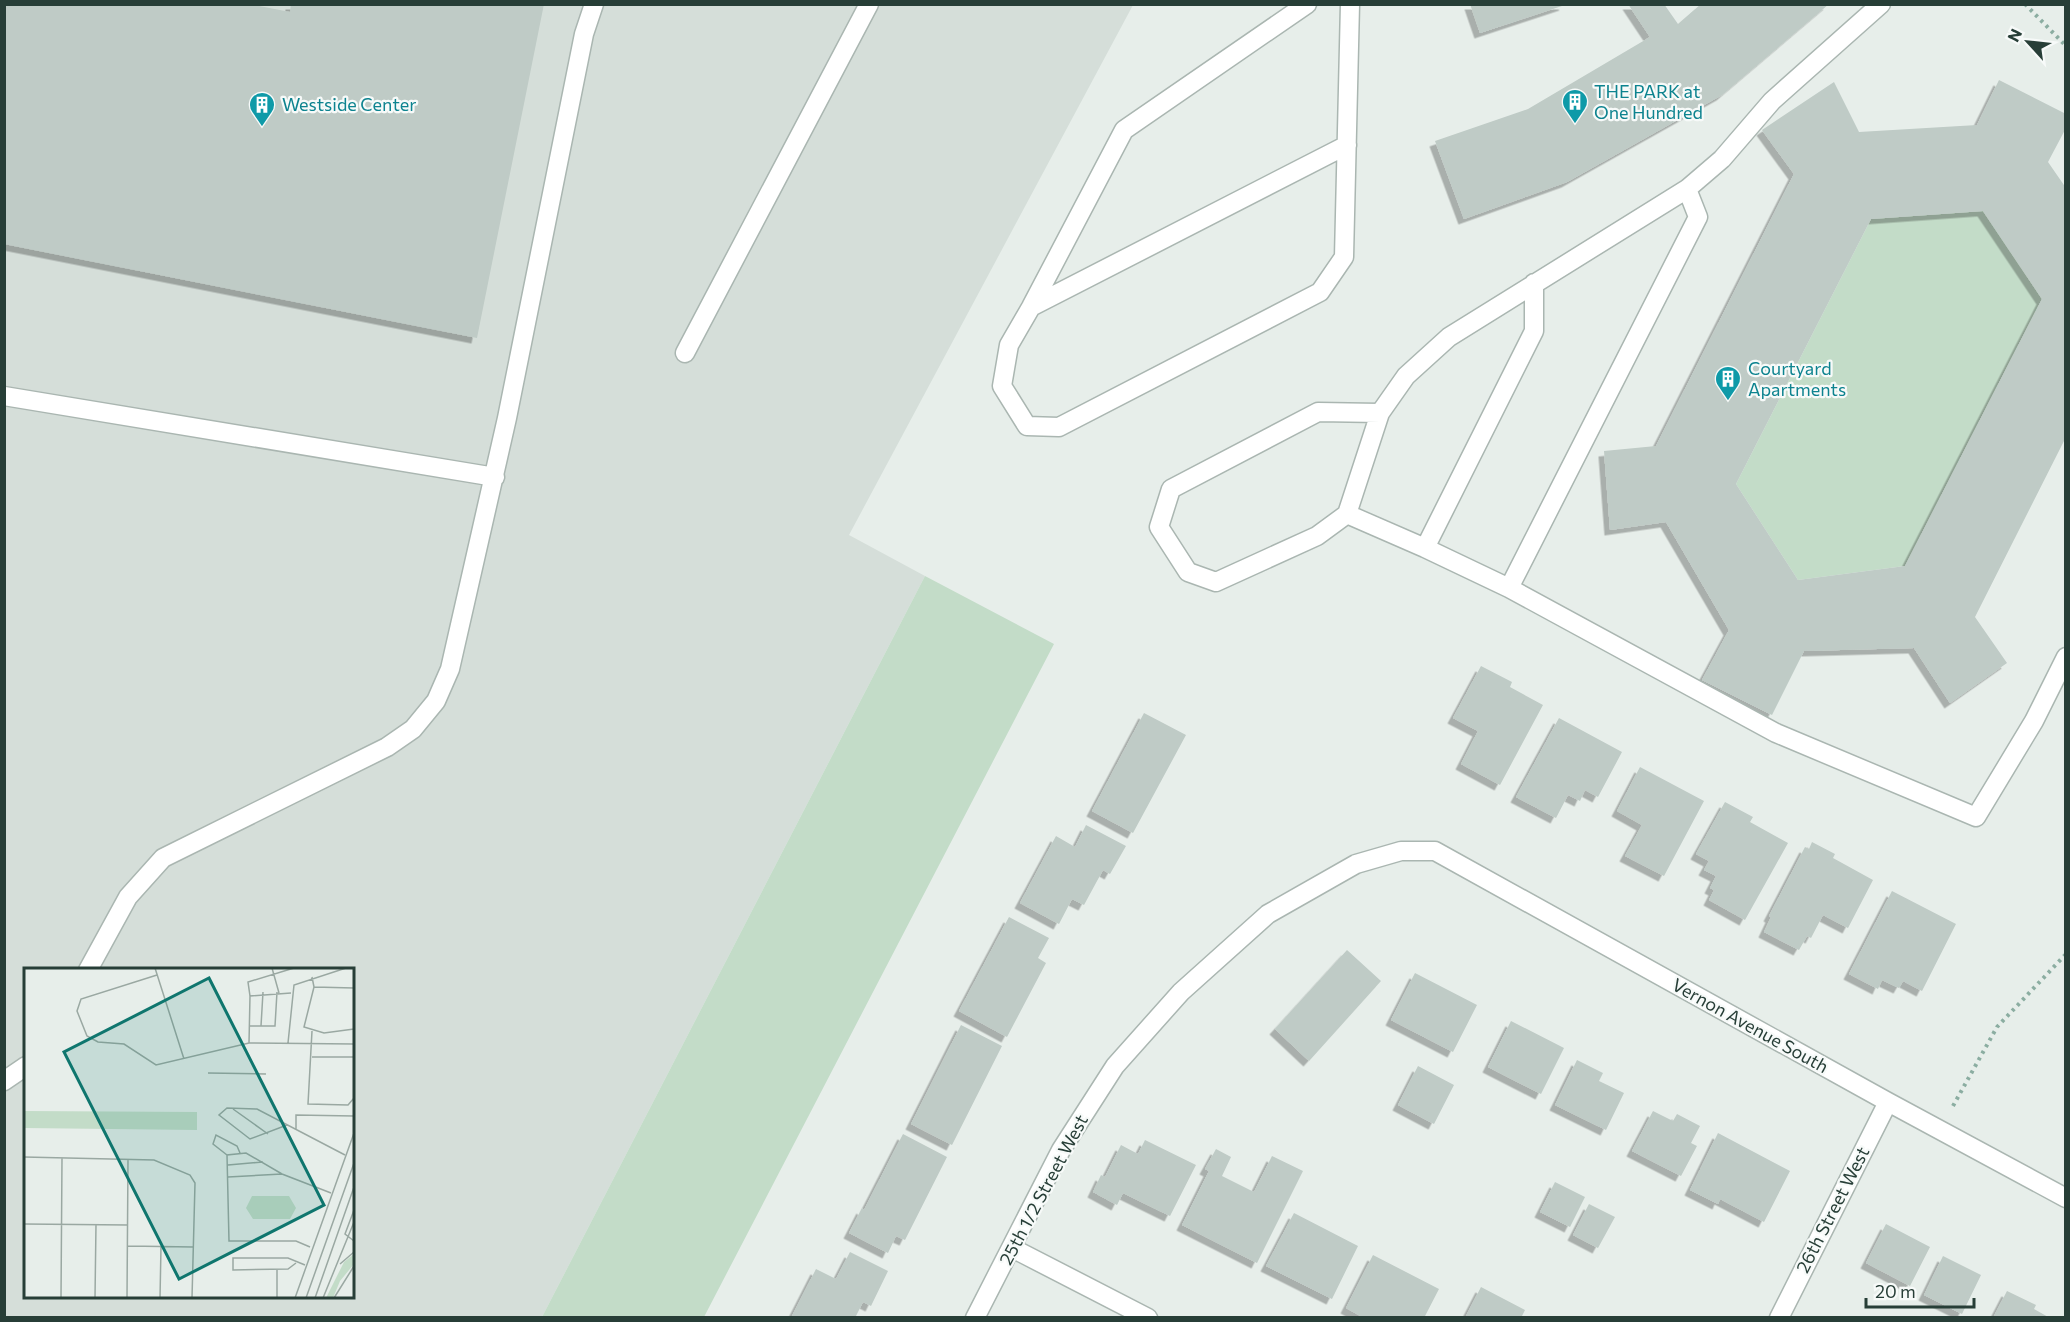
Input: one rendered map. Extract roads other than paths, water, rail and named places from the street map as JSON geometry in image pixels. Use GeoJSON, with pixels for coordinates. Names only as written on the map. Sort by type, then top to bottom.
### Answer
{"type":"FeatureCollection","features":[{"type":"Feature","properties":{"kind":"street"},"geometry":{"type":"LineString","coordinates":[[89,968],[128,897],[163,858],[387,747],[413,729],[436,701],[450,669],[495,477],[584,34],[594,4]]}},
{"type":"Feature","properties":{"kind":"street"},"geometry":{"type":"LineString","coordinates":[[685,353],[869,4]]}},
{"type":"Feature","properties":{"kind":"street"},"geometry":{"type":"LineString","coordinates":[[1307,4],[1124,130],[1009,345],[1002,386],[1027,426],[1059,428],[1320,292],[1344,257],[1350,4]]}},
{"type":"Feature","properties":{"kind":"street"},"geometry":{"type":"LineString","coordinates":[[1380,413],[1318,412],[1171,489],[1159,527],[1188,572],[1216,582],[1317,536],[1347,514],[1380,413],[1406,376],[1449,337],[1687,189],[1722,159],[1772,101],[1881,4]]}},
{"type":"Feature","properties":{"kind":"street"},"geometry":{"type":"LineString","coordinates":[[1031,307],[1347,145]]}},
{"type":"Feature","properties":{"kind":"street"},"geometry":{"type":"LineString","coordinates":[[1509,588],[1698,217],[1687,189]]}},
{"type":"Feature","properties":{"kind":"street"},"geometry":{"type":"LineString","coordinates":[[1425,548],[1534,331],[1534,283]]}},
{"type":"Feature","properties":{"kind":"street"},"geometry":{"type":"LineString","coordinates":[[4,396],[495,477]]}},
{"type":"Feature","properties":{"kind":"street"},"geometry":{"type":"LineString","coordinates":[[1347,514],[1509,588],[1776,733],[1976,817],[2034,721],[2066,657]]}},
{"type":"Feature","properties":{"kind":"street","name":"25th 1/2 Street West"},"geometry":{"type":"LineString","coordinates":[[975,1317],[1061,1150],[1115,1066],[1181,992],[1268,914],[1356,864],[1401,851],[1435,851]]}},
{"type":"Feature","properties":{"kind":"street","name":"Vernon Avenue South"},"geometry":{"type":"LineString","coordinates":[[1435,851],[2066,1198]]}},
{"type":"Feature","properties":{"kind":"street"},"geometry":{"type":"LineString","coordinates":[[4,1081],[24,1067]]}},
{"type":"Feature","properties":{"kind":"street","name":"26th Street West"},"geometry":{"type":"LineString","coordinates":[[1779,1317],[1888,1102]]}},
{"type":"Feature","properties":{"kind":"street"},"geometry":{"type":"LineString","coordinates":[[1012,1248],[1148,1317]]}},
{"type":"Feature","properties":{"kind":"place","name":"THE PARK at One Hundred"},"geometry":{"type":"Point","coordinates":[1575,125]}},
{"type":"Feature","properties":{"kind":"place","name":"Westside Center"},"geometry":{"type":"Point","coordinates":[262,128]}},
{"type":"Feature","properties":{"kind":"place","name":"Courtyard Apartments"},"geometry":{"type":"Point","coordinates":[1728,402]}}]}
